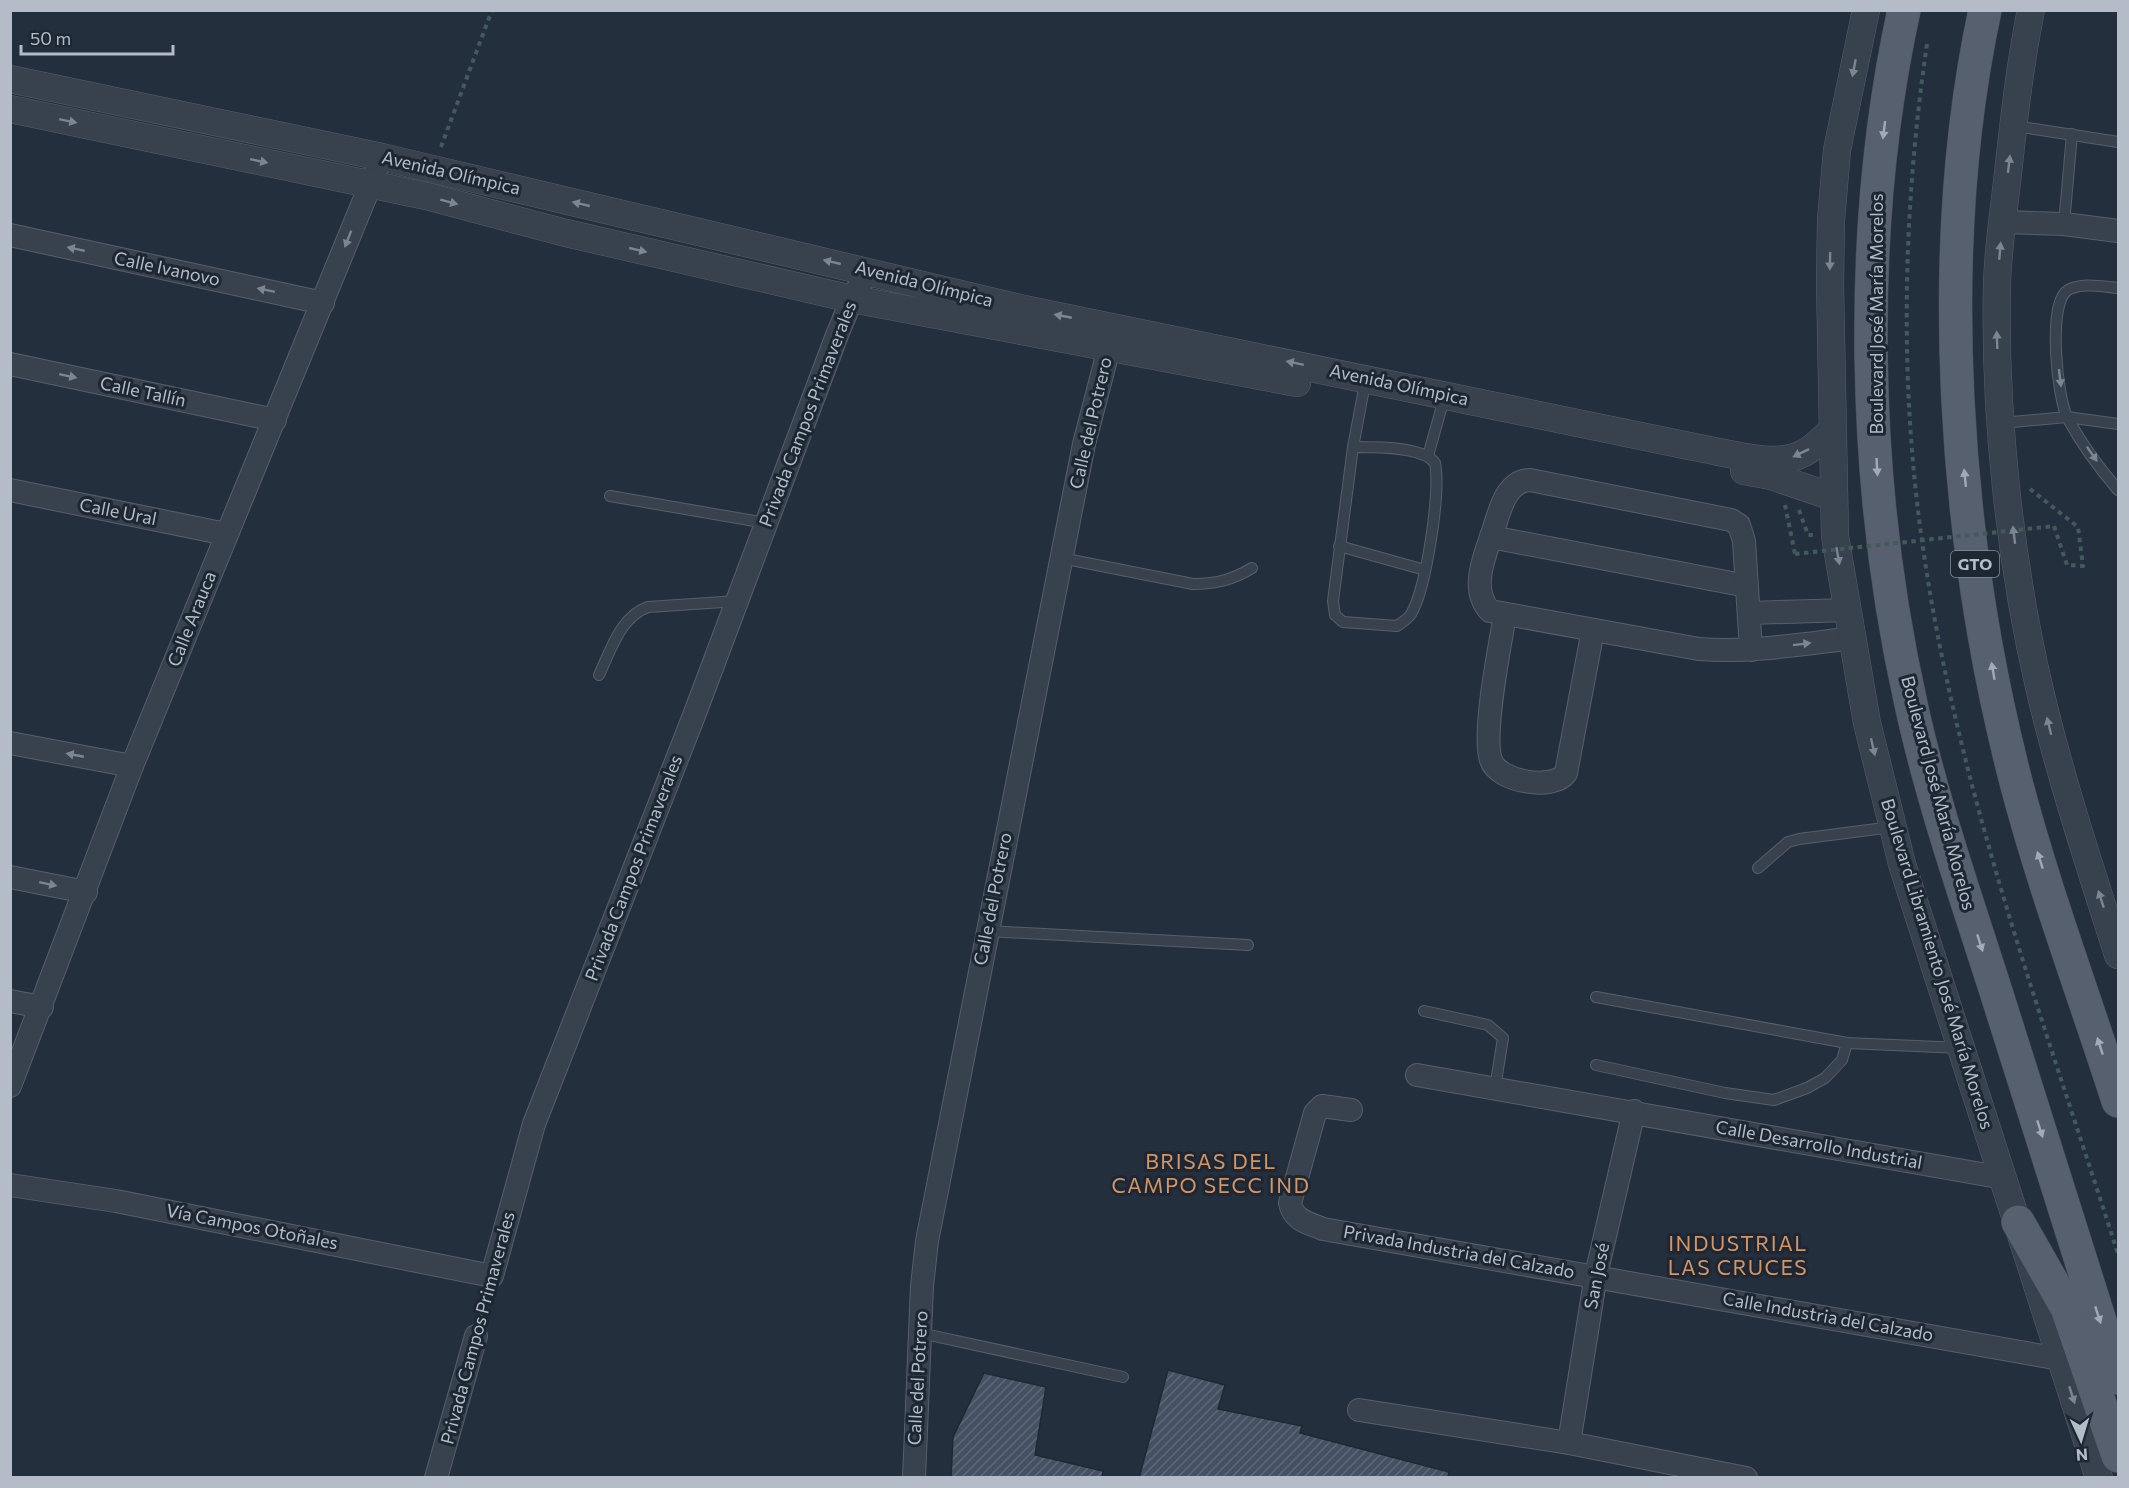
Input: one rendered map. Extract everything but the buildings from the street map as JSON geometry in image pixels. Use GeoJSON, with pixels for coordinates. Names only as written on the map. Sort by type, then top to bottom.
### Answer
{"type":"FeatureCollection","features":[{"type":"Feature","properties":{"kind":"main road","name":"Boulevard José María Morelos"},"geometry":{"type":"LineString","coordinates":[[1904,10],[1893,57],[1878,176],[1873,265],[1873,387],[1880,511],[1892,600],[1911,705],[1951,851],[2118,1378]]}},
{"type":"Feature","properties":{"kind":"main road","name":"GTO"},"geometry":{"type":"LineString","coordinates":[[1985,10],[1966,132],[1956,282],[1961,441],[1969,513],[1981,609],[2016,782],[2118,1101]]}},
{"type":"Feature","properties":{"kind":"main road"},"geometry":{"type":"LineString","coordinates":[[2018,1222],[2067,1308],[2118,1456]]}},
{"type":"Feature","properties":{"kind":"street","name":"Boulevard Libramiento José María Morelos"},"geometry":{"type":"LineString","coordinates":[[1866,10],[1837,150],[1831,220],[1835,536],[1867,723],[1902,864],[2099,1478]]}},
{"type":"Feature","properties":{"kind":"street"},"geometry":{"type":"LineString","coordinates":[[2031,10],[2013,126],[2002,222],[1997,326],[2005,470],[2019,576],[2039,688],[2063,783],[2118,955]]}},
{"type":"Feature","properties":{"kind":"street","name":"Avenida Olímpica"},"geometry":{"type":"LineString","coordinates":[[10,79],[382,157],[1024,309],[1110,337]]}},
{"type":"Feature","properties":{"kind":"street","name":"Avenida Olímpica"},"geometry":{"type":"LineString","coordinates":[[10,109],[370,185],[852,299],[1110,337],[1442,402],[1771,476],[1833,497]]}},
{"type":"Feature","properties":{"kind":"street","name":"Calle Arauca"},"geometry":{"type":"LineString","coordinates":[[10,1086],[86,892],[132,766],[382,157]]}},
{"type":"Feature","properties":{"kind":"street"},"geometry":{"type":"LineString","coordinates":[[2002,222],[2064,224],[2118,231]]}},
{"type":"Feature","properties":{"kind":"street","name":"Calle Ivanovo"},"geometry":{"type":"LineString","coordinates":[[10,235],[323,303]]}},
{"type":"Feature","properties":{"kind":"street","name":"Privada Campos Primaverales"},"geometry":{"type":"LineString","coordinates":[[492,1276],[534,1124],[738,601],[852,299],[868,271]]}},
{"type":"Feature","properties":{"kind":"street","name":"Calle del Potrero"},"geometry":{"type":"LineString","coordinates":[[914,1478],[920,1333],[927,1241],[1084,444],[1110,337]]}},
{"type":"Feature","properties":{"kind":"street","name":"Calle Tallín"},"geometry":{"type":"LineString","coordinates":[[10,364],[275,420]]}},
{"type":"Feature","properties":{"kind":"street","name":"Avenida Olímpica"},"geometry":{"type":"LineString","coordinates":[[1442,402],[1764,460],[1797,456],[1832,430]]}},
{"type":"Feature","properties":{"kind":"street"},"geometry":{"type":"LineString","coordinates":[[1751,650],[1742,532],[1739,525],[1731,520],[1530,480],[1521,482],[1504,498],[1484,552],[1480,591],[1484,604],[1490,611],[1699,649],[1751,650],[1853,638]]}},
{"type":"Feature","properties":{"kind":"street","name":"Calle Ural"},"geometry":{"type":"LineString","coordinates":[[10,490],[226,534]]}},
{"type":"Feature","properties":{"kind":"street"},"geometry":{"type":"LineString","coordinates":[[1491,537],[1747,586]]}},
{"type":"Feature","properties":{"kind":"street"},"geometry":{"type":"LineString","coordinates":[[1749,613],[1848,610]]}},
{"type":"Feature","properties":{"kind":"street"},"geometry":{"type":"LineString","coordinates":[[1505,615],[1494,686],[1489,750],[1494,767],[1500,773],[1510,777],[1554,782],[1562,780],[1566,773],[1593,630]]}},
{"type":"Feature","properties":{"kind":"street"},"geometry":{"type":"LineString","coordinates":[[10,743],[132,766]]}},
{"type":"Feature","properties":{"kind":"street"},"geometry":{"type":"LineString","coordinates":[[10,877],[86,892]]}},
{"type":"Feature","properties":{"kind":"street"},"geometry":{"type":"LineString","coordinates":[[10,1001],[42,1007]]}},
{"type":"Feature","properties":{"kind":"street","name":"Calle Desarrollo Industrial"},"geometry":{"type":"LineString","coordinates":[[1417,1075],[1634,1111],[2004,1178]]}},
{"type":"Feature","properties":{"kind":"street","name":"Privada Industria del Calzado"},"geometry":{"type":"LineString","coordinates":[[1351,1110],[1322,1106],[1315,1113],[1290,1203],[1291,1212],[1299,1219],[1323,1229],[1596,1275]]}},
{"type":"Feature","properties":{"kind":"street","name":"San José"},"geometry":{"type":"LineString","coordinates":[[1569,1443],[1596,1275],[1634,1111]]}},
{"type":"Feature","properties":{"kind":"street","name":"Vía Campos Otoñales"},"geometry":{"type":"LineString","coordinates":[[10,1185],[117,1201],[492,1276]]}},
{"type":"Feature","properties":{"kind":"street","name":"Calle Industria del Calzado"},"geometry":{"type":"LineString","coordinates":[[1596,1275],[2060,1359]]}},
{"type":"Feature","properties":{"kind":"street","name":"Privada Campos Primaverales"},"geometry":{"type":"LineString","coordinates":[[436,1478],[476,1336]]}},
{"type":"Feature","properties":{"kind":"street"},"geometry":{"type":"LineString","coordinates":[[1359,1410],[1569,1443],[1746,1478]]}},
{"type":"Feature","properties":{"kind":"lane"},"geometry":{"type":"LineString","coordinates":[[2013,126],[2118,142]]}},
{"type":"Feature","properties":{"kind":"lane"},"geometry":{"type":"LineString","coordinates":[[2064,224],[2072,134]]}},
{"type":"Feature","properties":{"kind":"lane"},"geometry":{"type":"LineString","coordinates":[[2118,288],[2077,287],[2067,290],[2061,298],[2055,330],[2060,382],[2067,417],[2118,490]]}},
{"type":"Feature","properties":{"kind":"lane"},"geometry":{"type":"LineString","coordinates":[[1353,447],[1406,450],[1428,456],[1435,463],[1436,508],[1425,570],[1411,615],[1397,626],[1343,622],[1335,615],[1333,602],[1353,447],[1364,386]]}},
{"type":"Feature","properties":{"kind":"lane"},"geometry":{"type":"LineString","coordinates":[[1428,456],[1442,402]]}},
{"type":"Feature","properties":{"kind":"lane"},"geometry":{"type":"LineString","coordinates":[[2002,423],[2067,417],[2118,424]]}},
{"type":"Feature","properties":{"kind":"lane"},"geometry":{"type":"LineString","coordinates":[[610,496],[766,523]]}},
{"type":"Feature","properties":{"kind":"lane"},"geometry":{"type":"LineString","coordinates":[[1339,546],[1425,570]]}},
{"type":"Feature","properties":{"kind":"lane"},"geometry":{"type":"LineString","coordinates":[[1061,558],[1193,584],[1214,584],[1234,579],[1252,568]]}},
{"type":"Feature","properties":{"kind":"lane"},"geometry":{"type":"LineString","coordinates":[[599,675],[627,618],[636,611],[648,607],[738,601]]}},
{"type":"Feature","properties":{"kind":"lane"},"geometry":{"type":"LineString","coordinates":[[1758,868],[1788,842],[1892,826]]}},
{"type":"Feature","properties":{"kind":"lane"},"geometry":{"type":"LineString","coordinates":[[987,932],[1248,945]]}},
{"type":"Feature","properties":{"kind":"lane"},"geometry":{"type":"LineString","coordinates":[[1596,997],[1847,1043],[1962,1048]]}},
{"type":"Feature","properties":{"kind":"lane"},"geometry":{"type":"LineString","coordinates":[[1424,1011],[1488,1025],[1497,1030],[1503,1038],[1495,1088]]}},
{"type":"Feature","properties":{"kind":"lane"},"geometry":{"type":"LineString","coordinates":[[1596,1065],[1725,1093],[1774,1100],[1807,1088],[1825,1078],[1842,1060],[1847,1043]]}},
{"type":"Feature","properties":{"kind":"lane"},"geometry":{"type":"LineString","coordinates":[[920,1333],[1123,1377]]}},
{"type":"Feature","properties":{"kind":"path"},"geometry":{"type":"LineString","coordinates":[[432,170],[492,10]]}},
{"type":"Feature","properties":{"kind":"path"},"geometry":{"type":"LineString","coordinates":[[1835,536],[1808,535],[1798,508],[1784,504],[1795,554],[2054,526],[2067,565],[2083,566],[2078,526],[2005,470]]}},
{"type":"Feature","properties":{"kind":"path","name":"Privada Campos Primaverales"},"geometry":{"type":"LineString","coordinates":[[476,1336],[492,1276]]}},
{"type":"Feature","properties":{"kind":"district","name":"BRISAS DEL CAMPO SECC IND"},"geometry":{"type":"Point","coordinates":[1211,1174]}},
{"type":"Feature","properties":{"kind":"district","name":"INDUSTRIAL LAS CRUCES"},"geometry":{"type":"Point","coordinates":[1738,1256]}}]}
